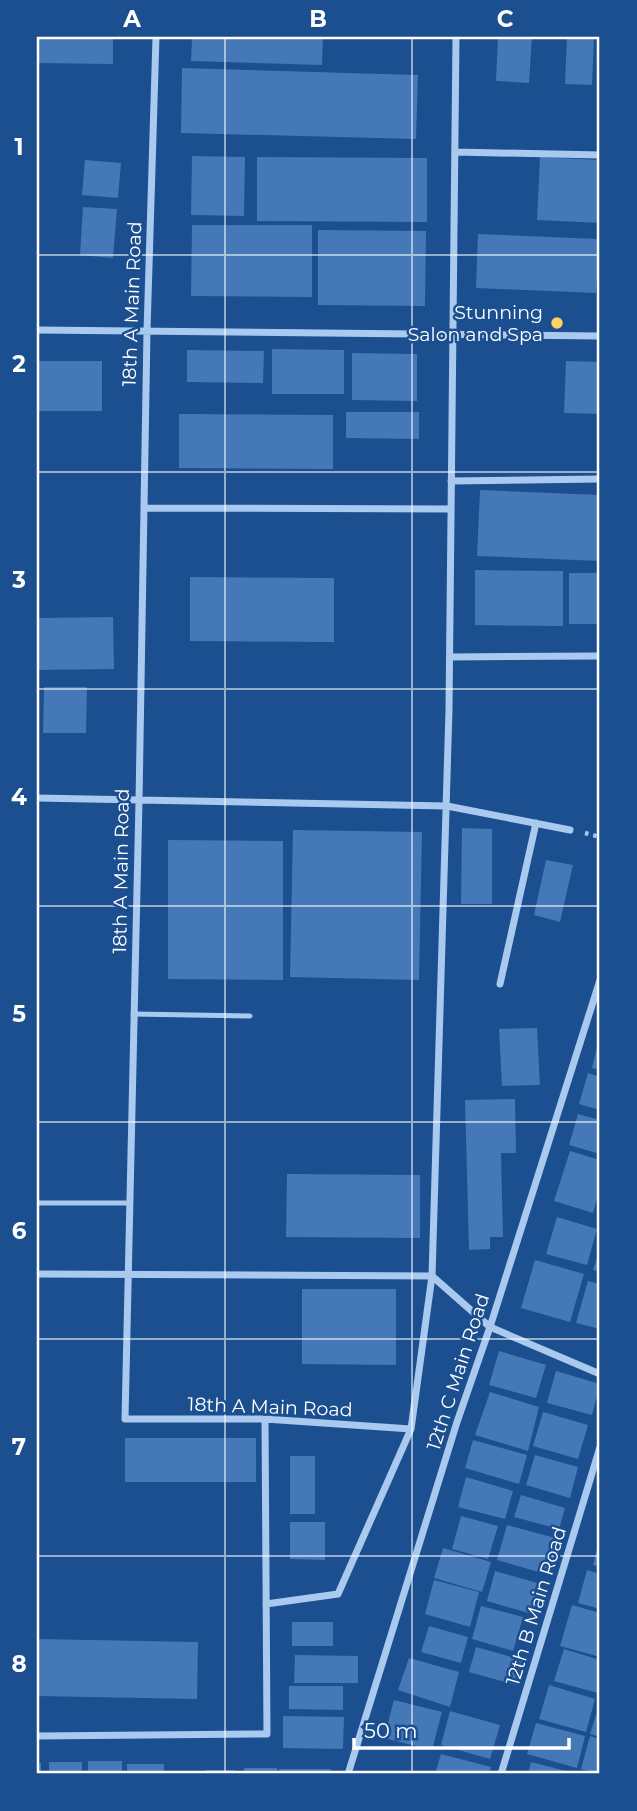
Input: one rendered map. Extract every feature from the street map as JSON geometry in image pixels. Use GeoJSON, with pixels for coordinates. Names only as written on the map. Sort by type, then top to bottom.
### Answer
{"type":"FeatureCollection","features":[{"type":"Feature","properties":{"kind":"street","name":"18th A Main Road"},"geometry":{"type":"LineString","coordinates":[[156,37],[147,331],[125,1419],[265,1419],[411,1429]]}},
{"type":"Feature","properties":{"kind":"street"},"geometry":{"type":"LineString","coordinates":[[266,1604],[338,1594],[411,1429],[432,1276],[450,657],[456,37]]}},
{"type":"Feature","properties":{"kind":"street"},"geometry":{"type":"LineString","coordinates":[[455,152],[600,155]]}},
{"type":"Feature","properties":{"kind":"street"},"geometry":{"type":"LineString","coordinates":[[37,330],[600,336]]}},
{"type":"Feature","properties":{"kind":"street"},"geometry":{"type":"LineString","coordinates":[[451,481],[600,479]]}},
{"type":"Feature","properties":{"kind":"street"},"geometry":{"type":"LineString","coordinates":[[144,508],[451,509]]}},
{"type":"Feature","properties":{"kind":"street"},"geometry":{"type":"LineString","coordinates":[[450,657],[600,656]]}},
{"type":"Feature","properties":{"kind":"street"},"geometry":{"type":"LineString","coordinates":[[37,798],[447,806],[570,830]]}},
{"type":"Feature","properties":{"kind":"street"},"geometry":{"type":"LineString","coordinates":[[500,984],[536,823]]}},
{"type":"Feature","properties":{"kind":"street","name":"12th C Main Road"},"geometry":{"type":"LineString","coordinates":[[348,1774],[457,1422],[600,981]]}},
{"type":"Feature","properties":{"kind":"street"},"geometry":{"type":"LineString","coordinates":[[37,1274],[432,1276],[490,1327],[600,1374]]}},
{"type":"Feature","properties":{"kind":"street"},"geometry":{"type":"LineString","coordinates":[[37,1735],[267,1734],[265,1419]]}},
{"type":"Feature","properties":{"kind":"street","name":"12th B Main Road"},"geometry":{"type":"LineString","coordinates":[[501,1774],[600,1447]]}},
{"type":"Feature","properties":{"kind":"lane"},"geometry":{"type":"LineString","coordinates":[[133,1014],[250,1016]]}},
{"type":"Feature","properties":{"kind":"lane"},"geometry":{"type":"LineString","coordinates":[[37,1203],[129,1203]]}},
{"type":"Feature","properties":{"kind":"building"},"geometry":{"type":"Polygon","coordinates":[[[37,37],[113,37],[113,64],[37,63],[37,37]]]}},
{"type":"Feature","properties":{"kind":"building"},"geometry":{"type":"Polygon","coordinates":[[[192,37],[323,37],[322,65],[191,61],[192,37]]]}},
{"type":"Feature","properties":{"kind":"building"},"geometry":{"type":"Polygon","coordinates":[[[498,37],[532,37],[529,83],[496,81],[498,37]]]}},
{"type":"Feature","properties":{"kind":"building"},"geometry":{"type":"Polygon","coordinates":[[[567,37],[594,37],[592,85],[565,84],[567,37]]]}},
{"type":"Feature","properties":{"kind":"building"},"geometry":{"type":"Polygon","coordinates":[[[182,68],[418,75],[416,139],[181,133],[182,68]]]}},
{"type":"Feature","properties":{"kind":"building"},"geometry":{"type":"Polygon","coordinates":[[[192,156],[245,157],[244,216],[191,215],[192,156]]]}},
{"type":"Feature","properties":{"kind":"building"},"geometry":{"type":"Polygon","coordinates":[[[257,157],[427,158],[427,222],[257,221],[257,157]]]}},
{"type":"Feature","properties":{"kind":"building"},"geometry":{"type":"Polygon","coordinates":[[[540,157],[600,160],[600,223],[537,220],[540,157]]]}},
{"type":"Feature","properties":{"kind":"building"},"geometry":{"type":"Polygon","coordinates":[[[85,160],[121,163],[118,198],[82,195],[85,160]]]}},
{"type":"Feature","properties":{"kind":"building"},"geometry":{"type":"Polygon","coordinates":[[[83,207],[117,209],[113,258],[80,255],[83,207]]]}},
{"type":"Feature","properties":{"kind":"building"},"geometry":{"type":"Polygon","coordinates":[[[192,225],[312,225],[312,297],[191,296],[192,225]]]}},
{"type":"Feature","properties":{"kind":"building"},"geometry":{"type":"Polygon","coordinates":[[[318,230],[426,231],[425,306],[318,305],[318,230]]]}},
{"type":"Feature","properties":{"kind":"building"},"geometry":{"type":"Polygon","coordinates":[[[478,234],[599,239],[596,293],[476,288],[478,234]]]}},
{"type":"Feature","properties":{"kind":"building"},"geometry":{"type":"Polygon","coordinates":[[[272,349],[344,350],[344,394],[272,394],[272,349]]]}},
{"type":"Feature","properties":{"kind":"building"},"geometry":{"type":"Polygon","coordinates":[[[187,350],[264,351],[263,383],[187,382],[187,350]]]}},
{"type":"Feature","properties":{"kind":"building"},"geometry":{"type":"Polygon","coordinates":[[[352,353],[417,354],[417,401],[352,400],[352,353]]]}},
{"type":"Feature","properties":{"kind":"building"},"geometry":{"type":"Polygon","coordinates":[[[37,361],[102,361],[102,411],[37,411],[37,361]]]}},
{"type":"Feature","properties":{"kind":"building"},"geometry":{"type":"Polygon","coordinates":[[[566,361],[600,362],[600,414],[564,413],[566,361]]]}},
{"type":"Feature","properties":{"kind":"building"},"geometry":{"type":"Polygon","coordinates":[[[346,412],[419,412],[419,439],[346,438],[346,412]]]}},
{"type":"Feature","properties":{"kind":"building"},"geometry":{"type":"Polygon","coordinates":[[[179,414],[333,415],[333,469],[179,468],[179,414]]]}},
{"type":"Feature","properties":{"kind":"building"},"geometry":{"type":"Polygon","coordinates":[[[480,490],[600,495],[600,561],[477,556],[480,490]]]}},
{"type":"Feature","properties":{"kind":"building"},"geometry":{"type":"Polygon","coordinates":[[[475,570],[563,571],[563,626],[475,625],[475,570]]]}},
{"type":"Feature","properties":{"kind":"building"},"geometry":{"type":"Polygon","coordinates":[[[569,573],[600,573],[600,624],[569,624],[569,573]]]}},
{"type":"Feature","properties":{"kind":"building"},"geometry":{"type":"Polygon","coordinates":[[[190,577],[334,578],[334,642],[190,641],[190,577]]]}},
{"type":"Feature","properties":{"kind":"building"},"geometry":{"type":"Polygon","coordinates":[[[113,617],[114,669],[37,670],[37,618],[113,617]]]}},
{"type":"Feature","properties":{"kind":"building"},"geometry":{"type":"Polygon","coordinates":[[[44,687],[87,687],[86,733],[43,733],[44,687]]]}},
{"type":"Feature","properties":{"kind":"building"},"geometry":{"type":"Polygon","coordinates":[[[462,828],[492,829],[492,904],[461,904],[462,828]]]}},
{"type":"Feature","properties":{"kind":"building"},"geometry":{"type":"Polygon","coordinates":[[[293,830],[422,832],[419,980],[290,977],[293,830]]]}},
{"type":"Feature","properties":{"kind":"building"},"geometry":{"type":"Polygon","coordinates":[[[168,840],[283,841],[283,980],[168,979],[168,840]]]}},
{"type":"Feature","properties":{"kind":"building"},"geometry":{"type":"Polygon","coordinates":[[[546,860],[573,865],[560,922],[534,915],[546,860]]]}},
{"type":"Feature","properties":{"kind":"building"},"geometry":{"type":"Polygon","coordinates":[[[39,920],[39,971],[37,971],[39,920]]]}},
{"type":"Feature","properties":{"kind":"building"},"geometry":{"type":"Polygon","coordinates":[[[537,1028],[540,1085],[502,1086],[499,1029],[537,1028]]]}},
{"type":"Feature","properties":{"kind":"building"},"geometry":{"type":"Polygon","coordinates":[[[600,1039],[600,1070],[592,1068],[600,1039]]]}},
{"type":"Feature","properties":{"kind":"building"},"geometry":{"type":"Polygon","coordinates":[[[588,1073],[600,1077],[600,1110],[579,1104],[588,1073]]]}},
{"type":"Feature","properties":{"kind":"building"},"geometry":{"type":"Polygon","coordinates":[[[515,1099],[516,1153],[501,1153],[503,1237],[490,1237],[490,1249],[469,1250],[465,1100],[515,1099]]]}},
{"type":"Feature","properties":{"kind":"building"},"geometry":{"type":"Polygon","coordinates":[[[578,1114],[600,1120],[600,1154],[569,1145],[578,1114]]]}},
{"type":"Feature","properties":{"kind":"building"},"geometry":{"type":"Polygon","coordinates":[[[570,1151],[600,1160],[600,1188],[593,1213],[554,1201],[570,1151]]]}},
{"type":"Feature","properties":{"kind":"building"},"geometry":{"type":"Polygon","coordinates":[[[287,1174],[420,1175],[420,1238],[286,1237],[287,1174]]]}},
{"type":"Feature","properties":{"kind":"building"},"geometry":{"type":"Polygon","coordinates":[[[557,1217],[597,1229],[587,1265],[546,1254],[557,1217]]]}},
{"type":"Feature","properties":{"kind":"building"},"geometry":{"type":"Polygon","coordinates":[[[600,1249],[600,1272],[593,1270],[600,1249]]]}},
{"type":"Feature","properties":{"kind":"building"},"geometry":{"type":"Polygon","coordinates":[[[535,1260],[584,1274],[570,1322],[521,1308],[535,1260]]]}},
{"type":"Feature","properties":{"kind":"building"},"geometry":{"type":"Polygon","coordinates":[[[588,1281],[600,1284],[600,1329],[576,1323],[588,1281]]]}},
{"type":"Feature","properties":{"kind":"building"},"geometry":{"type":"Polygon","coordinates":[[[302,1289],[396,1289],[396,1365],[302,1364],[302,1289]]]}},
{"type":"Feature","properties":{"kind":"building"},"geometry":{"type":"Polygon","coordinates":[[[499,1351],[546,1365],[536,1398],[489,1385],[499,1351]]]}},
{"type":"Feature","properties":{"kind":"building"},"geometry":{"type":"Polygon","coordinates":[[[556,1371],[600,1384],[592,1415],[547,1403],[556,1371]]]}},
{"type":"Feature","properties":{"kind":"building"},"geometry":{"type":"Polygon","coordinates":[[[490,1392],[539,1407],[528,1451],[475,1435],[490,1392]]]}},
{"type":"Feature","properties":{"kind":"building"},"geometry":{"type":"Polygon","coordinates":[[[543,1412],[588,1425],[578,1459],[533,1446],[543,1412]]]}},
{"type":"Feature","properties":{"kind":"building"},"geometry":{"type":"Polygon","coordinates":[[[125,1438],[256,1438],[256,1482],[125,1482],[125,1438]]]}},
{"type":"Feature","properties":{"kind":"building"},"geometry":{"type":"Polygon","coordinates":[[[473,1440],[527,1455],[519,1484],[465,1468],[473,1440]]]}},
{"type":"Feature","properties":{"kind":"building"},"geometry":{"type":"Polygon","coordinates":[[[535,1455],[578,1467],[570,1498],[526,1485],[535,1455]]]}},
{"type":"Feature","properties":{"kind":"building"},"geometry":{"type":"Polygon","coordinates":[[[290,1456],[315,1456],[315,1514],[290,1514],[290,1456]]]}},
{"type":"Feature","properties":{"kind":"building"},"geometry":{"type":"Polygon","coordinates":[[[466,1477],[513,1491],[505,1519],[458,1507],[466,1477]]]}},
{"type":"Feature","properties":{"kind":"building"},"geometry":{"type":"Polygon","coordinates":[[[521,1495],[565,1508],[559,1529],[514,1517],[521,1495]]]}},
{"type":"Feature","properties":{"kind":"building"},"geometry":{"type":"Polygon","coordinates":[[[461,1516],[498,1526],[488,1559],[452,1549],[461,1516]]]}},
{"type":"Feature","properties":{"kind":"building"},"geometry":{"type":"Polygon","coordinates":[[[290,1522],[325,1522],[325,1560],[290,1559],[290,1522]]]}},
{"type":"Feature","properties":{"kind":"building"},"geometry":{"type":"Polygon","coordinates":[[[507,1525],[559,1539],[549,1575],[497,1560],[507,1525]]]}},
{"type":"Feature","properties":{"kind":"building"},"geometry":{"type":"Polygon","coordinates":[[[600,1541],[600,1567],[593,1565],[600,1541]]]}},
{"type":"Feature","properties":{"kind":"building"},"geometry":{"type":"Polygon","coordinates":[[[443,1548],[491,1562],[482,1592],[434,1578],[443,1548]]]}},
{"type":"Feature","properties":{"kind":"building"},"geometry":{"type":"Polygon","coordinates":[[[587,1570],[600,1574],[600,1609],[578,1603],[587,1570]]]}},
{"type":"Feature","properties":{"kind":"building"},"geometry":{"type":"Polygon","coordinates":[[[495,1571],[541,1584],[532,1614],[487,1601],[495,1571]]]}},
{"type":"Feature","properties":{"kind":"building"},"geometry":{"type":"Polygon","coordinates":[[[434,1580],[479,1592],[470,1627],[425,1614],[434,1580]]]}},
{"type":"Feature","properties":{"kind":"building"},"geometry":{"type":"Polygon","coordinates":[[[572,1605],[600,1613],[600,1657],[560,1646],[572,1605]]]}},
{"type":"Feature","properties":{"kind":"building"},"geometry":{"type":"Polygon","coordinates":[[[481,1606],[523,1617],[513,1651],[472,1639],[481,1606]]]}},
{"type":"Feature","properties":{"kind":"building"},"geometry":{"type":"Polygon","coordinates":[[[292,1622],[333,1622],[333,1646],[292,1646],[292,1622]]]}},
{"type":"Feature","properties":{"kind":"building"},"geometry":{"type":"Polygon","coordinates":[[[429,1626],[468,1637],[461,1663],[421,1652],[429,1626]]]}},
{"type":"Feature","properties":{"kind":"building"},"geometry":{"type":"Polygon","coordinates":[[[37,1639],[198,1642],[197,1699],[37,1696],[37,1639]]]}},
{"type":"Feature","properties":{"kind":"building"},"geometry":{"type":"Polygon","coordinates":[[[476,1647],[522,1660],[515,1685],[469,1672],[476,1647]]]}},
{"type":"Feature","properties":{"kind":"building"},"geometry":{"type":"Polygon","coordinates":[[[564,1649],[600,1660],[598,1693],[554,1681],[564,1649]]]}},
{"type":"Feature","properties":{"kind":"building"},"geometry":{"type":"Polygon","coordinates":[[[295,1655],[358,1656],[358,1683],[294,1683],[295,1655]]]}},
{"type":"Feature","properties":{"kind":"building"},"geometry":{"type":"Polygon","coordinates":[[[409,1658],[459,1672],[450,1707],[398,1690],[409,1658]]]}},
{"type":"Feature","properties":{"kind":"building"},"geometry":{"type":"Polygon","coordinates":[[[549,1685],[595,1699],[586,1732],[539,1719],[549,1685]]]}},
{"type":"Feature","properties":{"kind":"building"},"geometry":{"type":"Polygon","coordinates":[[[289,1686],[343,1686],[343,1710],[289,1709],[289,1686]]]}},
{"type":"Feature","properties":{"kind":"building"},"geometry":{"type":"Polygon","coordinates":[[[394,1700],[442,1712],[432,1750],[384,1738],[394,1700]]]}},
{"type":"Feature","properties":{"kind":"building"},"geometry":{"type":"Polygon","coordinates":[[[600,1702],[600,1737],[590,1734],[600,1702]]]}},
{"type":"Feature","properties":{"kind":"building"},"geometry":{"type":"Polygon","coordinates":[[[450,1711],[500,1725],[490,1759],[441,1745],[450,1711]]]}},
{"type":"Feature","properties":{"kind":"building"},"geometry":{"type":"Polygon","coordinates":[[[283,1716],[344,1717],[343,1749],[283,1748],[283,1716]]]}},
{"type":"Feature","properties":{"kind":"building"},"geometry":{"type":"Polygon","coordinates":[[[536,1723],[585,1736],[577,1768],[527,1754],[536,1723]]]}},
{"type":"Feature","properties":{"kind":"building"},"geometry":{"type":"Polygon","coordinates":[[[590,1736],[600,1739],[600,1774],[581,1769],[590,1736]]]}},
{"type":"Feature","properties":{"kind":"building"},"geometry":{"type":"Polygon","coordinates":[[[441,1754],[491,1767],[489,1774],[435,1774],[441,1754]]]}},
{"type":"Feature","properties":{"kind":"building"},"geometry":{"type":"Polygon","coordinates":[[[88,1761],[122,1761],[122,1774],[88,1774],[88,1761]]]}},
{"type":"Feature","properties":{"kind":"building"},"geometry":{"type":"Polygon","coordinates":[[[49,1762],[82,1762],[82,1774],[49,1774],[49,1762]]]}},
{"type":"Feature","properties":{"kind":"building"},"geometry":{"type":"Polygon","coordinates":[[[531,1762],[574,1773],[528,1774],[531,1762]]]}},
{"type":"Feature","properties":{"kind":"building"},"geometry":{"type":"Polygon","coordinates":[[[37,1763],[41,1763],[41,1774],[37,1774],[37,1763]]]}},
{"type":"Feature","properties":{"kind":"building"},"geometry":{"type":"Polygon","coordinates":[[[127,1764],[164,1764],[164,1774],[127,1774],[127,1764]]]}},
{"type":"Feature","properties":{"kind":"building"},"geometry":{"type":"Polygon","coordinates":[[[244,1768],[277,1768],[277,1774],[244,1774],[244,1768]]]}},
{"type":"Feature","properties":{"kind":"building"},"geometry":{"type":"Polygon","coordinates":[[[279,1769],[331,1769],[330,1774],[279,1774],[279,1769]]]}},
{"type":"Feature","properties":{"kind":"building"},"geometry":{"type":"Polygon","coordinates":[[[205,1770],[235,1770],[235,1774],[205,1774],[205,1770]]]}},
{"type":"Feature","properties":{"kind":"place","name":"Stunning Salon and Spa"},"geometry":{"type":"Point","coordinates":[557,323]}}]}
